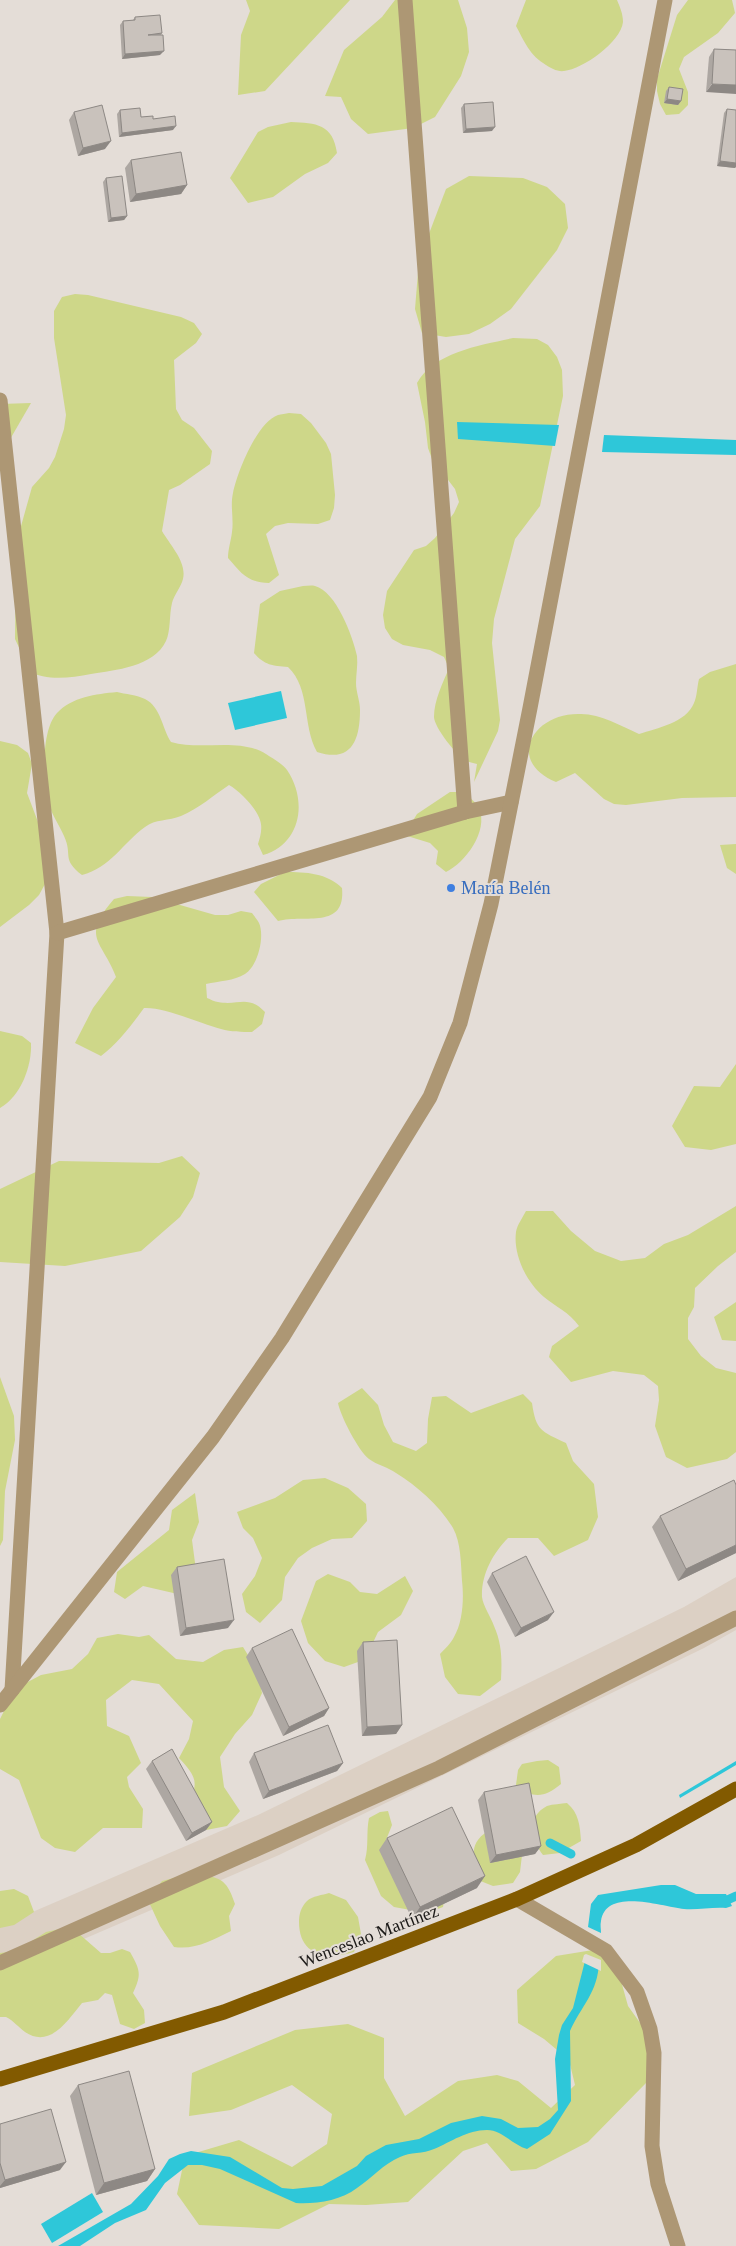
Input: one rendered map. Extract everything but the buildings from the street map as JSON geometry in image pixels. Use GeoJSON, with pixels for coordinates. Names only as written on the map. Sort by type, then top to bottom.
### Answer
{"type":"FeatureCollection","features":[{"type":"Feature","properties":{"kind":"main road","name":"Wenceslao Martínez"},"geometry":{"type":"LineString","coordinates":[[0,2079],[224,2012],[518,1898],[636,1845],[736,1790]]}},
{"type":"Feature","properties":{"kind":"street"},"geometry":{"type":"LineString","coordinates":[[405,0],[465,812]]}},
{"type":"Feature","properties":{"kind":"street"},"geometry":{"type":"LineString","coordinates":[[0,1705],[213,1437],[282,1338],[430,1097],[460,1023],[477,963],[511,802],[665,0]]}},
{"type":"Feature","properties":{"kind":"street"},"geometry":{"type":"LineString","coordinates":[[0,400],[57,932],[12,1690]]}},
{"type":"Feature","properties":{"kind":"street"},"geometry":{"type":"LineString","coordinates":[[57,932],[465,812],[511,802]]}},
{"type":"Feature","properties":{"kind":"street"},"geometry":{"type":"LineString","coordinates":[[0,1963],[439,1768],[736,1618]]}},
{"type":"Feature","properties":{"kind":"street"},"geometry":{"type":"LineString","coordinates":[[518,1898],[606,1951],[637,1992],[650,2029],[654,2053],[652,2146],[658,2184],[678,2246]]}},
{"type":"Feature","properties":{"kind":"shaded area"},"geometry":{"type":"Polygon","coordinates":[[[736,1577],[736,1630],[704,1648],[279,1855],[0,1975],[0,1926],[258,1815],[684,1607],[736,1577]]]}},
{"type":"Feature","properties":{"kind":"green space"},"geometry":{"type":"Polygon","coordinates":[[[246,0],[350,0],[265,91],[238,95],[241,35],[250,11],[246,0]]]}},
{"type":"Feature","properties":{"kind":"green space"},"geometry":{"type":"Polygon","coordinates":[[[395,0],[458,0],[467,28],[469,52],[461,76],[435,117],[413,128],[368,134],[351,119],[341,97],[325,96],[344,50],[382,17],[395,0]]]}},
{"type":"Feature","properties":{"kind":"green space"},"geometry":{"type":"Polygon","coordinates":[[[526,0],[617,0],[622,13],[623,22],[621,30],[608,46],[590,60],[572,69],[564,71],[554,70],[540,61],[528,48],[516,26],[526,0]]]}},
{"type":"Feature","properties":{"kind":"green space"},"geometry":{"type":"Polygon","coordinates":[[[688,0],[732,0],[735,13],[718,33],[684,57],[679,69],[688,92],[688,105],[679,114],[666,115],[660,104],[657,79],[677,15],[688,0]]]}},
{"type":"Feature","properties":{"kind":"green space"},"geometry":{"type":"Polygon","coordinates":[[[291,122],[308,123],[322,127],[332,136],[337,153],[328,163],[305,174],[273,197],[248,203],[230,178],[258,132],[268,127],[291,122]]]}},
{"type":"Feature","properties":{"kind":"green space"},"geometry":{"type":"Polygon","coordinates":[[[469,176],[523,178],[547,187],[565,204],[568,228],[557,250],[511,309],[490,324],[469,334],[446,337],[422,333],[415,309],[419,260],[446,189],[469,176]]]}},
{"type":"Feature","properties":{"kind":"green space"},"geometry":{"type":"Polygon","coordinates":[[[75,294],[88,295],[181,317],[194,323],[202,334],[196,343],[174,360],[176,409],[182,420],[194,428],[212,451],[210,464],[180,485],[169,490],[162,531],[177,554],[184,573],[172,603],[168,637],[160,650],[153,657],[133,666],[75,677],[59,678],[27,671],[24,658],[15,639],[16,544],[32,487],[49,468],[55,457],[64,429],[66,415],[54,338],[54,311],[62,297],[75,294]]]}},
{"type":"Feature","properties":{"kind":"green space"},"geometry":{"type":"Polygon","coordinates":[[[513,338],[537,339],[548,345],[557,357],[562,370],[563,396],[540,506],[515,539],[494,619],[492,643],[500,720],[498,731],[474,782],[477,764],[466,761],[457,753],[435,722],[434,717],[439,692],[449,668],[444,657],[430,650],[403,645],[392,639],[385,628],[383,615],[387,591],[414,550],[426,546],[435,538],[454,513],[459,502],[455,489],[432,459],[428,448],[417,383],[425,372],[446,357],[473,347],[513,338]]]}},
{"type":"Feature","properties":{"kind":"green space"},"geometry":{"type":"Polygon","coordinates":[[[31,403],[5,448],[0,404],[31,403]]]}},
{"type":"Feature","properties":{"kind":"green space"},"geometry":{"type":"Polygon","coordinates":[[[289,413],[301,414],[311,423],[326,443],[331,454],[335,495],[334,508],[330,520],[318,524],[288,523],[275,526],[266,534],[279,575],[269,583],[255,581],[237,569],[228,558],[232,535],[232,498],[243,461],[256,437],[270,420],[278,415],[289,413]]]}},
{"type":"Feature","properties":{"kind":"green space"},"geometry":{"type":"Polygon","coordinates":[[[303,586],[315,586],[330,596],[352,638],[357,656],[356,686],[360,721],[351,747],[346,752],[338,754],[329,755],[317,752],[309,730],[300,686],[288,667],[269,664],[261,660],[254,653],[260,604],[280,591],[303,586]]]}},
{"type":"Feature","properties":{"kind":"green space"},"geometry":{"type":"Polygon","coordinates":[[[736,664],[736,797],[682,798],[626,805],[614,804],[604,799],[575,773],[556,782],[540,773],[532,762],[529,751],[531,739],[539,729],[550,721],[564,715],[581,714],[596,716],[639,734],[670,724],[685,715],[695,701],[699,679],[710,672],[736,664]]]}},
{"type":"Feature","properties":{"kind":"green space"},"geometry":{"type":"Polygon","coordinates":[[[117,692],[138,696],[155,707],[171,742],[195,745],[244,746],[266,754],[283,766],[294,782],[299,808],[293,831],[286,841],[276,849],[263,855],[258,844],[261,823],[258,816],[248,801],[229,785],[187,813],[176,818],[149,824],[101,867],[92,872],[82,875],[76,870],[69,861],[66,842],[48,802],[44,769],[48,731],[57,713],[70,703],[93,695],[117,692]]]}},
{"type":"Feature","properties":{"kind":"green space"},"geometry":{"type":"Polygon","coordinates":[[[0,741],[17,745],[28,753],[32,764],[27,793],[46,843],[45,884],[39,895],[0,927],[0,741]]]}},
{"type":"Feature","properties":{"kind":"green space"},"geometry":{"type":"Polygon","coordinates":[[[450,792],[462,792],[476,803],[481,817],[481,826],[478,836],[467,854],[453,868],[446,872],[436,864],[438,851],[430,843],[404,835],[417,814],[450,792]]]}},
{"type":"Feature","properties":{"kind":"green space"},"geometry":{"type":"Polygon","coordinates":[[[736,844],[736,874],[727,868],[720,845],[736,844]]]}},
{"type":"Feature","properties":{"kind":"green space"},"geometry":{"type":"Polygon","coordinates":[[[285,872],[316,874],[336,883],[342,888],[342,901],[337,910],[331,915],[322,918],[278,921],[254,892],[261,884],[285,872]]]}},
{"type":"Feature","properties":{"kind":"green space"},"geometry":{"type":"Polygon","coordinates":[[[127,896],[152,897],[215,915],[228,915],[241,911],[252,913],[261,929],[261,943],[254,964],[250,970],[241,976],[206,984],[207,998],[225,1003],[253,1003],[265,1012],[262,1024],[252,1032],[225,1030],[162,1010],[144,1008],[124,1034],[101,1056],[75,1043],[93,1008],[116,977],[97,939],[98,922],[114,899],[127,896]]]}},
{"type":"Feature","properties":{"kind":"green space"},"geometry":{"type":"Polygon","coordinates":[[[0,1031],[22,1036],[31,1043],[31,1052],[24,1080],[14,1096],[0,1108],[0,1031]]]}},
{"type":"Feature","properties":{"kind":"green space"},"geometry":{"type":"Polygon","coordinates":[[[736,1064],[736,1144],[711,1150],[685,1147],[672,1126],[694,1086],[720,1087],[736,1064]]]}},
{"type":"Feature","properties":{"kind":"green space"},"geometry":{"type":"Polygon","coordinates":[[[182,1156],[200,1173],[193,1197],[180,1217],[141,1251],[65,1266],[0,1262],[0,1189],[59,1161],[159,1163],[182,1156]]]}},
{"type":"Feature","properties":{"kind":"green space"},"geometry":{"type":"Polygon","coordinates":[[[736,1206],[736,1252],[695,1288],[694,1307],[688,1318],[688,1339],[701,1356],[716,1368],[736,1373],[736,1452],[727,1459],[687,1468],[666,1457],[655,1426],[659,1400],[658,1386],[644,1375],[613,1371],[571,1382],[549,1357],[552,1346],[579,1326],[567,1313],[544,1297],[526,1276],[519,1258],[516,1232],[526,1211],[553,1211],[571,1231],[595,1251],[621,1261],[645,1258],[664,1244],[688,1235],[736,1206]]]}},
{"type":"Feature","properties":{"kind":"green space"},"geometry":{"type":"Polygon","coordinates":[[[736,1302],[736,1341],[722,1340],[714,1317],[736,1302]]]}},
{"type":"Feature","properties":{"kind":"green space"},"geometry":{"type":"Polygon","coordinates":[[[0,1377],[14,1416],[15,1440],[5,1491],[3,1540],[0,1546],[0,1377]]]}},
{"type":"Feature","properties":{"kind":"green space"},"geometry":{"type":"Polygon","coordinates":[[[362,1388],[378,1405],[384,1425],[393,1442],[416,1451],[427,1443],[428,1419],[432,1397],[446,1396],[471,1413],[523,1394],[532,1403],[535,1419],[541,1429],[566,1443],[573,1461],[594,1484],[598,1517],[588,1540],[554,1556],[538,1538],[508,1538],[493,1557],[486,1573],[482,1597],[499,1639],[501,1680],[480,1696],[458,1694],[445,1677],[440,1654],[457,1631],[462,1610],[461,1561],[456,1534],[442,1512],[420,1490],[393,1471],[369,1459],[360,1449],[346,1424],[338,1403],[362,1388]]]}},
{"type":"Feature","properties":{"kind":"green space"},"geometry":{"type":"Polygon","coordinates":[[[325,1478],[348,1488],[366,1504],[367,1521],[352,1538],[332,1539],[312,1548],[298,1558],[285,1577],[282,1600],[260,1623],[246,1612],[242,1594],[255,1576],[262,1558],[253,1538],[243,1528],[237,1512],[275,1498],[303,1480],[325,1478]]]}},
{"type":"Feature","properties":{"kind":"green space"},"geometry":{"type":"Polygon","coordinates":[[[195,1493],[199,1522],[192,1540],[197,1578],[182,1595],[143,1586],[125,1599],[114,1592],[117,1572],[169,1530],[172,1510],[195,1493]]]}},
{"type":"Feature","properties":{"kind":"green space"},"geometry":{"type":"Polygon","coordinates":[[[328,1574],[350,1582],[360,1592],[377,1594],[405,1576],[413,1591],[401,1615],[378,1632],[369,1651],[358,1662],[344,1667],[325,1661],[308,1643],[301,1621],[316,1581],[328,1574]]]}},
{"type":"Feature","properties":{"kind":"green space"},"geometry":{"type":"Polygon","coordinates":[[[118,1634],[139,1637],[149,1635],[176,1659],[203,1662],[224,1650],[243,1647],[257,1670],[262,1693],[252,1715],[235,1734],[220,1757],[224,1787],[240,1811],[227,1826],[206,1830],[187,1812],[195,1783],[191,1772],[179,1758],[189,1739],[193,1721],[159,1684],[132,1680],[106,1700],[107,1726],[129,1736],[141,1763],[127,1777],[129,1787],[143,1809],[142,1828],[103,1828],[75,1852],[55,1848],[41,1838],[19,1780],[0,1769],[0,1719],[7,1705],[22,1685],[41,1675],[72,1669],[88,1654],[97,1638],[118,1634]]]}},
{"type":"Feature","properties":{"kind":"green space"},"geometry":{"type":"Polygon","coordinates":[[[548,1760],[559,1767],[561,1784],[555,1789],[544,1794],[533,1795],[516,1785],[518,1770],[522,1764],[548,1760]]]}},
{"type":"Feature","properties":{"kind":"green space"},"geometry":{"type":"Polygon","coordinates":[[[567,1803],[576,1815],[581,1841],[560,1853],[543,1855],[533,1835],[533,1822],[540,1811],[547,1806],[567,1803]]]}},
{"type":"Feature","properties":{"kind":"green space"},"geometry":{"type":"Polygon","coordinates":[[[388,1811],[392,1825],[386,1840],[447,1885],[443,1907],[427,1913],[394,1907],[381,1896],[365,1860],[369,1818],[380,1812],[388,1811]]]}},
{"type":"Feature","properties":{"kind":"green space"},"geometry":{"type":"Polygon","coordinates":[[[488,1831],[522,1855],[520,1872],[513,1883],[493,1886],[478,1880],[474,1859],[475,1847],[481,1836],[488,1831]]]}},
{"type":"Feature","properties":{"kind":"green space"},"geometry":{"type":"Polygon","coordinates":[[[193,1873],[221,1880],[228,1888],[235,1904],[229,1916],[231,1931],[197,1946],[174,1947],[160,1926],[148,1900],[162,1881],[193,1873]]]}},
{"type":"Feature","properties":{"kind":"green space"},"geometry":{"type":"Polygon","coordinates":[[[14,1889],[28,1896],[34,1912],[14,1925],[0,1928],[0,1891],[14,1889]]]}},
{"type":"Feature","properties":{"kind":"green space"},"geometry":{"type":"Polygon","coordinates":[[[329,1893],[346,1900],[358,1917],[361,1934],[354,1952],[334,1956],[316,1953],[304,1942],[300,1933],[300,1913],[305,1903],[309,1899],[329,1893]]]}},
{"type":"Feature","properties":{"kind":"green space"},"geometry":{"type":"Polygon","coordinates":[[[64,1928],[78,1933],[101,1953],[110,1953],[122,1949],[130,1952],[139,1972],[138,1981],[133,1993],[144,2010],[145,2023],[134,2029],[120,2024],[112,1995],[105,1993],[98,2000],[82,2003],[58,2030],[42,2037],[25,2032],[6,2017],[0,2017],[0,1953],[16,1951],[46,1932],[64,1928]]]}},
{"type":"Feature","properties":{"kind":"green space"},"geometry":{"type":"Polygon","coordinates":[[[599,1949],[618,1970],[628,2006],[653,2041],[646,2083],[588,2142],[536,2169],[511,2171],[487,2143],[463,2151],[408,2202],[366,2205],[329,2204],[279,2229],[199,2225],[177,2194],[185,2156],[239,2140],[292,2167],[327,2144],[332,2114],[292,2085],[231,2110],[189,2116],[192,2073],[295,2030],[348,2024],[384,2038],[384,2078],[405,2116],[458,2081],[497,2075],[518,2081],[551,2108],[575,2085],[569,2060],[544,2039],[518,2023],[517,1990],[556,1956],[599,1949]]]}},
{"type":"Feature","properties":{"kind":"water"},"geometry":{"type":"Polygon","coordinates":[[[457,422],[559,425],[555,446],[458,439],[457,422]]]}},
{"type":"Feature","properties":{"kind":"water"},"geometry":{"type":"Polygon","coordinates":[[[604,435],[736,440],[736,455],[602,452],[604,435]]]}},
{"type":"Feature","properties":{"kind":"water"},"geometry":{"type":"Polygon","coordinates":[[[281,691],[287,718],[235,730],[228,703],[281,691]]]}},
{"type":"Feature","properties":{"kind":"water"},"geometry":{"type":"Polygon","coordinates":[[[736,1761],[736,1765],[680,1798],[679,1795],[736,1761]]]}},
{"type":"Feature","properties":{"kind":"water"},"geometry":{"type":"Polygon","coordinates":[[[661,1885],[675,1885],[696,1894],[726,1894],[732,1906],[726,1908],[684,1909],[636,1901],[624,1902],[613,1904],[605,1911],[601,1922],[601,1933],[588,1927],[591,1904],[598,1895],[661,1885]]]}},
{"type":"Feature","properties":{"kind":"water"},"geometry":{"type":"Polygon","coordinates":[[[586,1957],[599,1962],[598,1973],[592,1991],[570,2031],[571,2101],[550,2134],[527,2149],[498,2132],[487,2130],[473,2132],[430,2151],[400,2157],[388,2163],[362,2184],[343,2196],[328,2201],[312,2203],[296,2203],[220,2169],[202,2165],[188,2165],[165,2183],[146,2210],[115,2223],[80,2246],[58,2246],[131,2204],[158,2176],[169,2159],[191,2151],[230,2157],[282,2188],[293,2189],[322,2186],[357,2166],[366,2156],[386,2145],[419,2139],[451,2123],[482,2116],[501,2119],[518,2128],[538,2127],[550,2119],[558,2110],[555,2059],[559,2035],[562,2025],[573,2008],[586,1957]]]}},
{"type":"Feature","properties":{"kind":"water"},"geometry":{"type":"Polygon","coordinates":[[[92,2193],[103,2212],[52,2243],[41,2224],[92,2193]]]}},
{"type":"Feature","properties":{"kind":"pier"},"geometry":{"type":"Polygon","coordinates":[[[586,1954],[601,1960],[601,1971],[582,1962],[586,1954]]]}},
{"type":"Feature","properties":{"kind":"waterway"},"geometry":{"type":"LineString","coordinates":[[550,1843],[571,1854]]}},
{"type":"Feature","properties":{"kind":"waterway"},"geometry":{"type":"LineString","coordinates":[[717,1902],[736,1896]]}},
{"type":"Feature","properties":{"kind":"place","name":"María Belén"},"geometry":{"type":"Point","coordinates":[451,888]}}]}
